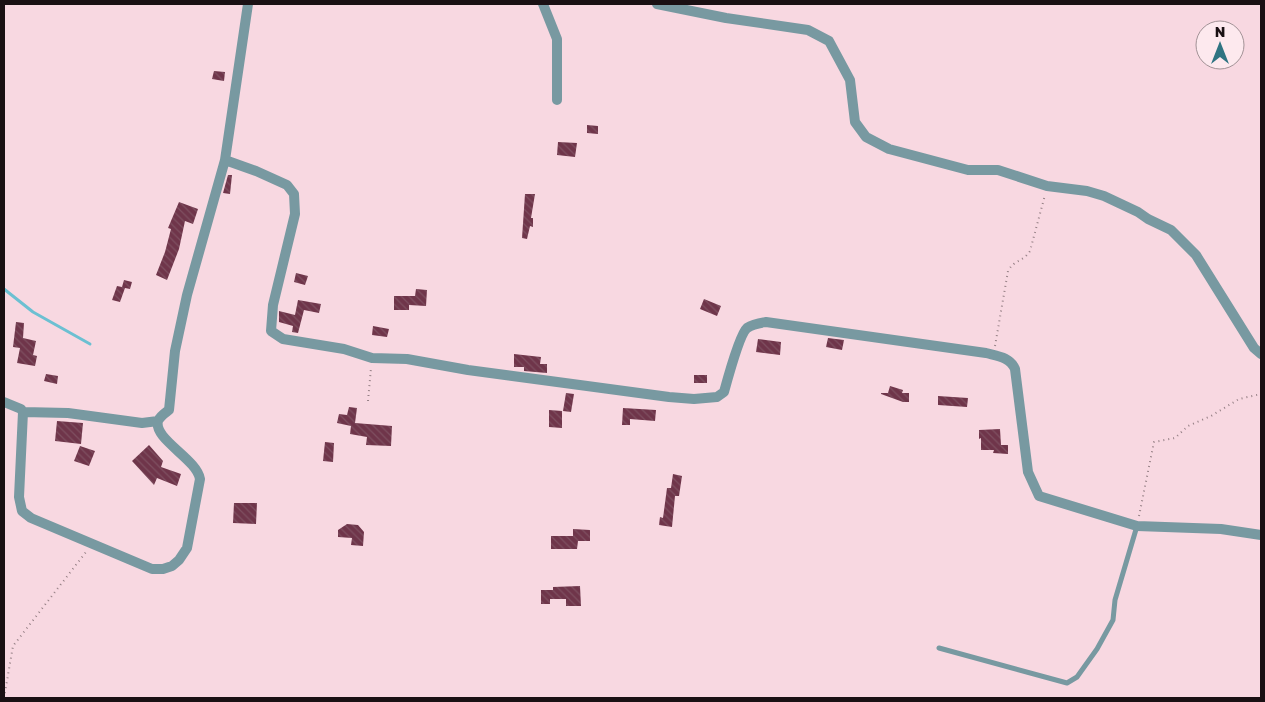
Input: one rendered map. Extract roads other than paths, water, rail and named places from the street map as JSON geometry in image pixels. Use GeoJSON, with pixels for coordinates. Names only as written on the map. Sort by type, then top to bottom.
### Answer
{"type":"FeatureCollection","features":[{"type":"Feature","properties":{"kind":"street"},"geometry":{"type":"LineString","coordinates":[[23,412],[19,497],[22,510],[31,518],[152,569],[163,569],[172,566],[180,560],[187,548],[200,479],[199,472],[194,465],[163,437],[158,421],[169,410],[175,351],[187,295],[225,160],[248,4]]}},
{"type":"Feature","properties":{"kind":"street"},"geometry":{"type":"LineString","coordinates":[[543,4],[558,39],[557,100]]}},
{"type":"Feature","properties":{"kind":"street"},"geometry":{"type":"LineString","coordinates":[[657,4],[726,18],[808,30],[829,40],[850,80],[855,122],[866,136],[889,149],[968,170],[998,170],[1047,186],[1086,191],[1104,196],[1172,230],[1196,255],[1254,348],[1261,354]]}},
{"type":"Feature","properties":{"kind":"street"},"geometry":{"type":"LineString","coordinates":[[225,160],[287,185],[294,194],[294,214],[273,306],[271,331],[283,339],[344,349],[372,358],[407,359],[519,378],[694,399],[717,397],[724,392],[740,340],[746,329],[766,322],[993,355],[1006,358],[1012,362],[1015,368],[1028,472],[1040,496],[1137,526],[1221,529],[1261,535]]}},
{"type":"Feature","properties":{"kind":"street"},"geometry":{"type":"LineString","coordinates":[[4,402],[21,409],[23,412],[68,413],[142,423],[158,421]]}},
{"type":"Feature","properties":{"kind":"lane"},"geometry":{"type":"LineString","coordinates":[[939,648],[1067,683],[1077,677],[1097,649],[1113,620],[1115,600],[1137,526]]}},
{"type":"Feature","properties":{"kind":"waterway"},"geometry":{"type":"LineString","coordinates":[[4,289],[33,312],[90,344]]}}]}
